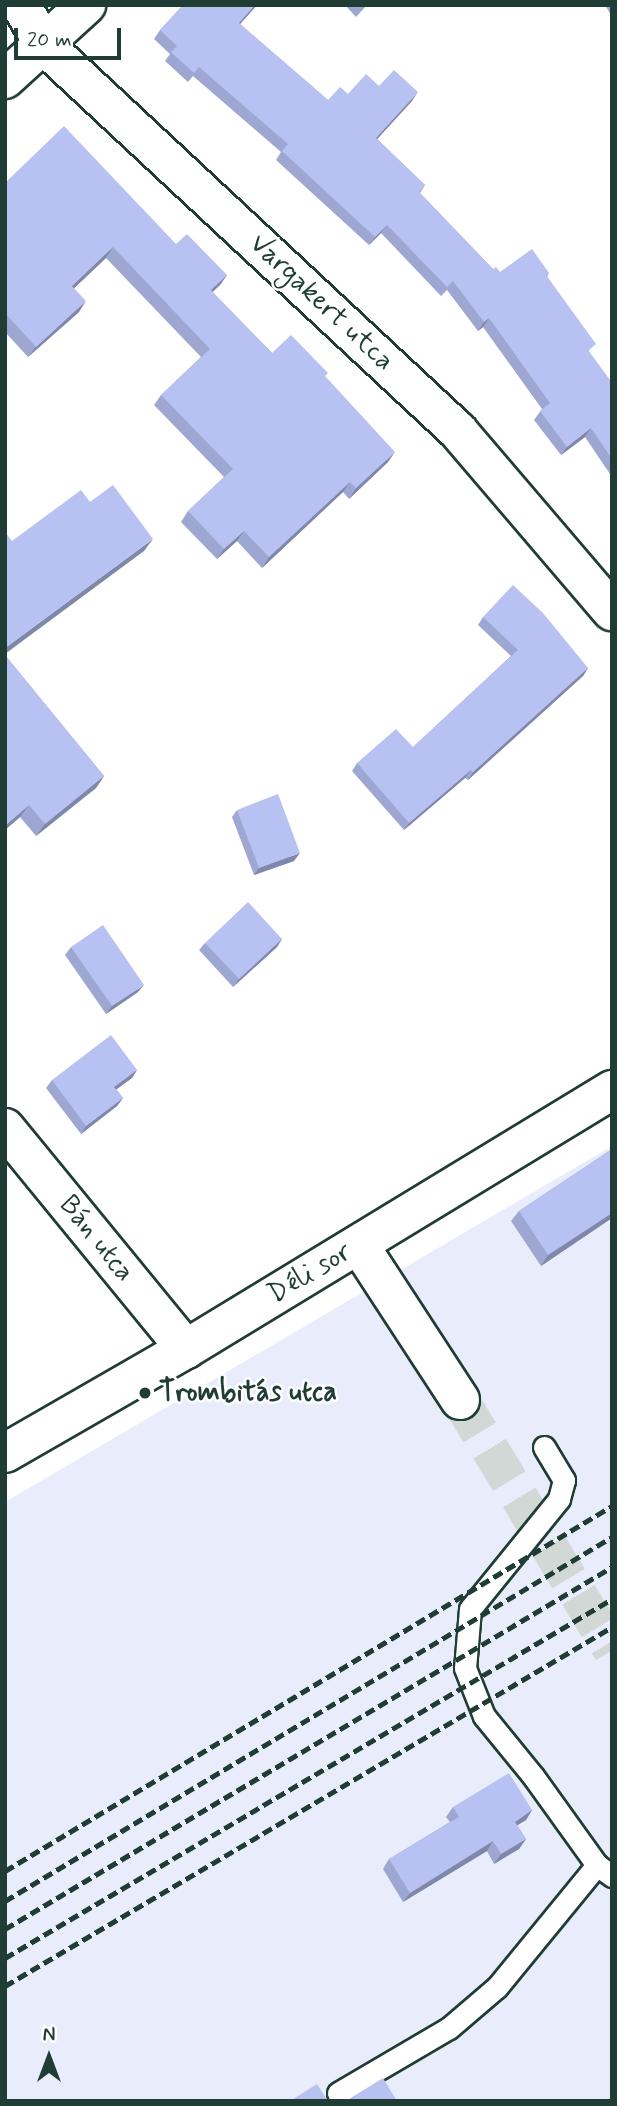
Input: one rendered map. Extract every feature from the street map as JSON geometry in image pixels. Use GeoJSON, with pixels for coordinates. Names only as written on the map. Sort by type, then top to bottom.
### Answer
{"type":"FeatureCollection","features":[{"type":"Feature","properties":{"kind":"street","name":"Vargakert utca"},"geometry":{"type":"LineString","coordinates":[[22,5],[45,46],[458,431],[612,611]]}},
{"type":"Feature","properties":{"kind":"street"},"geometry":{"type":"LineString","coordinates":[[5,79],[45,46],[86,5]]}},
{"type":"Feature","properties":{"kind":"street","name":"Déli sor"},"geometry":{"type":"LineString","coordinates":[[5,1453],[186,1349],[612,1090]]}},
{"type":"Feature","properties":{"kind":"street","name":"Bán utca"},"geometry":{"type":"LineString","coordinates":[[5,1128],[186,1349]]}},
{"type":"Feature","properties":{"kind":"street"},"geometry":{"type":"LineString","coordinates":[[359,1245],[460,1400]]}},
{"type":"Feature","properties":{"kind":"lane"},"geometry":{"type":"LineString","coordinates":[[338,2092],[449,2028],[497,1987],[604,1870],[484,1716],[465,1668],[470,1609],[559,1499],[564,1480],[544,1447]]}},
{"type":"Feature","properties":{"kind":"shaded area"},"geometry":{"type":"Polygon","coordinates":[[[612,1146],[612,2101],[5,2101],[5,1502],[612,1146]]]}},
{"type":"Feature","properties":{"kind":"building"},"geometry":{"type":"Polygon","coordinates":[[[183,5],[255,5],[239,23],[328,100],[340,87],[348,94],[366,74],[379,86],[394,70],[418,92],[376,138],[425,185],[419,192],[493,269],[496,267],[500,272],[532,249],[549,273],[546,275],[596,344],[588,351],[612,383],[612,459],[591,428],[567,447],[540,411],[550,403],[489,318],[484,322],[453,281],[447,287],[387,225],[375,237],[282,151],[288,144],[199,67],[194,73],[171,52],[177,46],[160,30],[183,5]]]}},
{"type":"Feature","properties":{"kind":"building"},"geometry":{"type":"Polygon","coordinates":[[[64,126],[176,244],[187,234],[227,275],[211,290],[272,353],[291,335],[328,373],[325,376],[395,452],[356,488],[350,482],[269,557],[244,531],[224,549],[188,511],[233,469],[161,395],[210,349],[113,247],[72,286],[86,301],[36,347],[5,313],[5,183],[64,126]]]}},
{"type":"Feature","properties":{"kind":"building"},"geometry":{"type":"Polygon","coordinates":[[[113,485],[153,539],[5,648],[5,532],[12,541],[81,490],[90,502],[113,485]]]}},
{"type":"Feature","properties":{"kind":"building"},"geometry":{"type":"Polygon","coordinates":[[[513,585],[543,613],[588,668],[473,772],[471,770],[409,823],[357,763],[396,729],[413,747],[518,650],[483,617],[513,585]]]}},
{"type":"Feature","properties":{"kind":"building"},"geometry":{"type":"Polygon","coordinates":[[[5,655],[104,776],[45,824],[29,805],[5,826],[5,655]]]}},
{"type":"Feature","properties":{"kind":"building"},"geometry":{"type":"Polygon","coordinates":[[[278,794],[300,853],[259,868],[237,810],[278,794]]]}},
{"type":"Feature","properties":{"kind":"building"},"geometry":{"type":"Polygon","coordinates":[[[248,902],[282,939],[239,979],[205,943],[248,902]]]}},
{"type":"Feature","properties":{"kind":"building"},"geometry":{"type":"Polygon","coordinates":[[[103,925],[144,985],[112,1006],[71,947],[103,925]]]}},
{"type":"Feature","properties":{"kind":"building"},"geometry":{"type":"Polygon","coordinates":[[[111,1035],[137,1070],[114,1087],[123,1098],[86,1126],[52,1080],[111,1035]]]}},
{"type":"Feature","properties":{"kind":"building"},"geometry":{"type":"Polygon","coordinates":[[[612,1149],[612,1213],[548,1255],[519,1211],[612,1149]]]}},
{"type":"Feature","properties":{"kind":"building"},"geometry":{"type":"Polygon","coordinates":[[[509,1773],[532,1810],[515,1822],[526,1839],[501,1854],[493,1841],[410,1893],[389,1859],[459,1817],[453,1807],[509,1773]]]}},
{"type":"Feature","properties":{"kind":"building"},"geometry":{"type":"Polygon","coordinates":[[[383,2078],[397,2101],[346,2101],[383,2078]]]}},
{"type":"Feature","properties":{"kind":"building"},"geometry":{"type":"Polygon","coordinates":[[[317,2084],[328,2101],[290,2101],[317,2084]]]}},
{"type":"Feature","properties":{"kind":"tunnel"},"geometry":{"type":"LineString","coordinates":[[460,1400],[612,1650]]}},
{"type":"Feature","properties":{"kind":"railway"},"geometry":{"type":"LineString","coordinates":[[5,1871],[612,1506]]}},
{"type":"Feature","properties":{"kind":"railway"},"geometry":{"type":"LineString","coordinates":[[5,1901],[612,1537]]}},
{"type":"Feature","properties":{"kind":"railway"},"geometry":{"type":"LineString","coordinates":[[5,1929],[612,1567]]}},
{"type":"Feature","properties":{"kind":"railway"},"geometry":{"type":"LineString","coordinates":[[5,1958],[612,1599]]}},
{"type":"Feature","properties":{"kind":"railway"},"geometry":{"type":"LineString","coordinates":[[5,1986],[612,1627]]}},
{"type":"Feature","properties":{"kind":"place","name":"Trombitás utca"},"geometry":{"type":"Point","coordinates":[145,1393]}}]}
